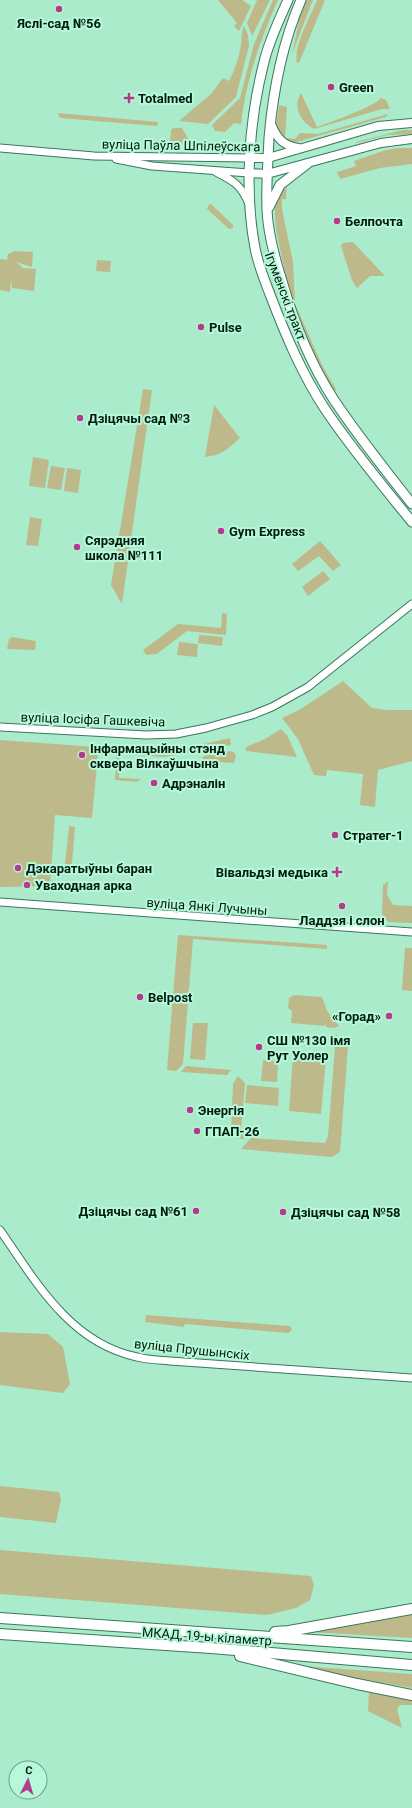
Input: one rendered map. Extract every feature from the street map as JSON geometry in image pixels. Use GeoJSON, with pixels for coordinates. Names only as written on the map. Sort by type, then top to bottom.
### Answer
{"type":"FeatureCollection","features":[{"type":"Feature","properties":{"kind":"highway"},"geometry":{"type":"LineString","coordinates":[[239,1634],[289,1631],[412,1609]]}},
{"type":"Feature","properties":{"kind":"highway","name":"МКАД, 19-ы кіламетр"},"geometry":{"type":"LineString","coordinates":[[0,1618],[412,1647]]}},
{"type":"Feature","properties":{"kind":"highway","name":"МКАД, 19-ы кіламетр"},"geometry":{"type":"LineString","coordinates":[[0,1634],[212,1648],[412,1665]]}},
{"type":"Feature","properties":{"kind":"highway"},"geometry":{"type":"LineString","coordinates":[[212,1648],[357,1684],[412,1695]]}},
{"type":"Feature","properties":{"kind":"main road","name":"Ігуменскі тракт"},"geometry":{"type":"LineString","coordinates":[[288,0],[264,62],[258,88],[249,173],[250,208],[255,249],[260,268],[280,322],[303,370],[324,408],[344,437],[412,522]]}},
{"type":"Feature","properties":{"kind":"main road","name":"Ігуменскі тракт"},"geometry":{"type":"LineString","coordinates":[[301,0],[289,31],[280,62],[270,124],[267,174],[267,212],[276,261],[292,316],[305,345],[333,398],[354,429],[412,504]]}},
{"type":"Feature","properties":{"kind":"main road","name":"вуліца Паўла Шпілеўскага"},"geometry":{"type":"LineString","coordinates":[[250,158],[268,158],[378,126],[412,123]]}},
{"type":"Feature","properties":{"kind":"main road"},"geometry":{"type":"LineString","coordinates":[[270,124],[282,143],[301,148]]}},
{"type":"Feature","properties":{"kind":"main road","name":"вуліца Паўла Шпілеўскага"},"geometry":{"type":"LineString","coordinates":[[249,173],[267,174],[381,143],[412,139]]}},
{"type":"Feature","properties":{"kind":"main road"},"geometry":{"type":"LineString","coordinates":[[267,212],[280,184],[307,164]]}},
{"type":"Feature","properties":{"kind":"street","name":"вуліца Паўла Шпілеўскага"},"geometry":{"type":"LineString","coordinates":[[0,148],[94,156],[250,158]]}},
{"type":"Feature","properties":{"kind":"street","name":"вуліца Паўла Шпілеўскага"},"geometry":{"type":"LineString","coordinates":[[94,156],[152,166],[211,169],[249,173]]}},
{"type":"Feature","properties":{"kind":"street"},"geometry":{"type":"LineString","coordinates":[[211,169],[238,184],[250,208]]}},
{"type":"Feature","properties":{"kind":"street","name":"вуліца Іосіфа Гашкевіча"},"geometry":{"type":"LineString","coordinates":[[0,727],[115,734],[161,734],[206,728],[252,715],[272,707],[308,687],[412,604]]}},
{"type":"Feature","properties":{"kind":"street","name":"вуліца Янкі Лучыны"},"geometry":{"type":"LineString","coordinates":[[0,902],[412,932]]}},
{"type":"Feature","properties":{"kind":"street","name":"вуліца Прушынскіх"},"geometry":{"type":"LineString","coordinates":[[0,1230],[40,1288],[60,1313],[73,1326],[94,1340],[121,1353],[157,1360],[412,1378]]}},
{"type":"Feature","properties":{"kind":"shaded area"},"geometry":{"type":"Polygon","coordinates":[[[218,0],[242,0],[251,6],[239,31],[234,26],[237,23],[218,0]]]}},
{"type":"Feature","properties":{"kind":"shaded area"},"geometry":{"type":"Polygon","coordinates":[[[257,0],[270,0],[252,36],[247,23],[257,0]]]}},
{"type":"Feature","properties":{"kind":"shaded area"},"geometry":{"type":"Polygon","coordinates":[[[273,0],[278,0],[265,30],[250,76],[241,124],[234,123],[225,132],[215,131],[212,125],[240,98],[254,44],[273,0]]]}},
{"type":"Feature","properties":{"kind":"shaded area"},"geometry":{"type":"Polygon","coordinates":[[[306,0],[313,0],[292,54],[301,11],[306,0]]]}},
{"type":"Feature","properties":{"kind":"shaded area"},"geometry":{"type":"Polygon","coordinates":[[[317,0],[325,0],[299,63],[297,63],[296,56],[300,40],[317,0]]]}},
{"type":"Feature","properties":{"kind":"shaded area"},"geometry":{"type":"Polygon","coordinates":[[[244,26],[248,35],[249,46],[236,97],[208,124],[179,121],[211,94],[223,78],[229,81],[238,59],[244,26]]]}},
{"type":"Feature","properties":{"kind":"shaded area"},"geometry":{"type":"Polygon","coordinates":[[[301,93],[317,127],[361,110],[381,98],[386,100],[390,109],[382,109],[314,129],[305,122],[299,114],[297,104],[301,93]]]}},
{"type":"Feature","properties":{"kind":"shaded area"},"geometry":{"type":"Polygon","coordinates":[[[279,105],[287,107],[285,138],[295,139],[300,133],[318,134],[388,114],[386,117],[293,143],[282,139],[276,126],[279,105]]]}},
{"type":"Feature","properties":{"kind":"shaded area"},"geometry":{"type":"Polygon","coordinates":[[[58,113],[158,122],[157,126],[60,118],[58,113]]]}},
{"type":"Feature","properties":{"kind":"shaded area"},"geometry":{"type":"Polygon","coordinates":[[[173,128],[182,128],[190,142],[170,142],[171,130],[173,128]]]}},
{"type":"Feature","properties":{"kind":"shaded area"},"geometry":{"type":"Polygon","coordinates":[[[403,130],[412,130],[412,134],[388,135],[356,143],[356,142],[403,130]]]}},
{"type":"Feature","properties":{"kind":"shaded area"},"geometry":{"type":"Polygon","coordinates":[[[412,148],[412,164],[380,168],[340,179],[337,172],[356,166],[354,161],[386,150],[412,148]]]}},
{"type":"Feature","properties":{"kind":"shaded area"},"geometry":{"type":"Polygon","coordinates":[[[287,182],[286,199],[282,199],[282,209],[293,262],[295,304],[323,367],[337,391],[331,389],[312,354],[292,304],[276,229],[274,200],[287,182]]]}},
{"type":"Feature","properties":{"kind":"shaded area"},"geometry":{"type":"Polygon","coordinates":[[[209,204],[211,204],[233,225],[233,228],[229,229],[207,209],[209,204]]]}},
{"type":"Feature","properties":{"kind":"shaded area"},"geometry":{"type":"Polygon","coordinates":[[[353,242],[385,276],[370,276],[357,288],[352,280],[341,246],[343,243],[353,242]]]}},
{"type":"Feature","properties":{"kind":"shaded area"},"geometry":{"type":"Polygon","coordinates":[[[15,251],[33,252],[32,267],[16,262],[23,268],[36,269],[34,291],[12,288],[11,279],[10,292],[0,290],[0,259],[7,260],[8,254],[15,251]]]}},
{"type":"Feature","properties":{"kind":"shaded area"},"geometry":{"type":"Polygon","coordinates":[[[97,260],[111,261],[110,272],[96,271],[97,260]]]}},
{"type":"Feature","properties":{"kind":"shaded area"},"geometry":{"type":"Polygon","coordinates":[[[143,389],[152,390],[122,604],[111,585],[143,389]]]}},
{"type":"Feature","properties":{"kind":"shaded area"},"geometry":{"type":"Polygon","coordinates":[[[214,405],[240,438],[221,453],[205,457],[214,405]]]}},
{"type":"Feature","properties":{"kind":"shaded area"},"geometry":{"type":"Polygon","coordinates":[[[33,457],[49,460],[45,488],[29,486],[33,457]]]}},
{"type":"Feature","properties":{"kind":"shaded area"},"geometry":{"type":"Polygon","coordinates":[[[51,466],[65,468],[61,490],[47,488],[51,466]]]}},
{"type":"Feature","properties":{"kind":"shaded area"},"geometry":{"type":"Polygon","coordinates":[[[67,468],[81,470],[78,493],[64,491],[67,468]]]}},
{"type":"Feature","properties":{"kind":"shaded area"},"geometry":{"type":"Polygon","coordinates":[[[30,517],[42,519],[38,546],[26,545],[30,517]]]}},
{"type":"Feature","properties":{"kind":"shaded area"},"geometry":{"type":"Polygon","coordinates":[[[320,541],[341,565],[333,571],[319,556],[298,571],[292,564],[320,541]]]}},
{"type":"Feature","properties":{"kind":"shaded area"},"geometry":{"type":"Polygon","coordinates":[[[323,571],[330,579],[308,596],[302,587],[323,571]]]}},
{"type":"Feature","properties":{"kind":"shaded area"},"geometry":{"type":"Polygon","coordinates":[[[222,613],[227,614],[226,635],[187,631],[157,654],[146,655],[143,650],[178,624],[221,628],[222,613]]]}},
{"type":"Feature","properties":{"kind":"shaded area"},"geometry":{"type":"Polygon","coordinates":[[[199,635],[223,637],[222,646],[198,643],[199,635]]]}},
{"type":"Feature","properties":{"kind":"shaded area"},"geometry":{"type":"Polygon","coordinates":[[[12,637],[36,641],[35,650],[7,649],[9,639],[12,637]]]}},
{"type":"Feature","properties":{"kind":"shaded area"},"geometry":{"type":"Polygon","coordinates":[[[179,642],[198,644],[197,657],[177,655],[179,642]]]}},
{"type":"Feature","properties":{"kind":"shaded area"},"geometry":{"type":"Polygon","coordinates":[[[343,681],[372,708],[387,710],[412,710],[412,761],[378,770],[375,807],[360,805],[363,774],[327,770],[326,776],[314,775],[298,739],[282,718],[299,710],[343,681]]]}},
{"type":"Feature","properties":{"kind":"shaded area"},"geometry":{"type":"Polygon","coordinates":[[[281,729],[287,735],[297,757],[246,751],[246,747],[265,739],[281,729]]]}},
{"type":"Feature","properties":{"kind":"shaded area"},"geometry":{"type":"Polygon","coordinates":[[[230,738],[231,745],[165,757],[120,754],[119,778],[141,779],[137,782],[115,780],[117,749],[162,752],[230,738]]]}},
{"type":"Feature","properties":{"kind":"shaded area"},"geometry":{"type":"Polygon","coordinates":[[[0,740],[109,748],[109,754],[98,754],[92,818],[55,815],[50,886],[0,887],[0,740]]]}},
{"type":"Feature","properties":{"kind":"shaded area"},"geometry":{"type":"Polygon","coordinates":[[[230,751],[234,752],[236,756],[234,763],[201,761],[204,756],[230,751]]]}},
{"type":"Feature","properties":{"kind":"shaded area"},"geometry":{"type":"Polygon","coordinates":[[[69,826],[75,827],[71,875],[64,874],[69,826]]]}},
{"type":"Feature","properties":{"kind":"shaded area"},"geometry":{"type":"Polygon","coordinates":[[[388,881],[387,895],[393,905],[412,906],[412,923],[388,922],[382,914],[383,885],[388,881]]]}},
{"type":"Feature","properties":{"kind":"shaded area"},"geometry":{"type":"Polygon","coordinates":[[[178,935],[327,945],[327,949],[193,939],[183,1064],[176,1071],[167,1070],[178,935]]]}},
{"type":"Feature","properties":{"kind":"shaded area"},"geometry":{"type":"Polygon","coordinates":[[[405,948],[412,948],[412,991],[402,990],[405,948]]]}},
{"type":"Feature","properties":{"kind":"shaded area"},"geometry":{"type":"Polygon","coordinates":[[[294,995],[322,997],[327,1011],[339,1026],[334,1028],[326,1027],[326,1024],[325,1026],[291,1023],[292,1011],[288,1008],[289,998],[294,995]]]}},
{"type":"Feature","properties":{"kind":"shaded area"},"geometry":{"type":"Polygon","coordinates":[[[193,1023],[208,1023],[205,1060],[190,1059],[193,1023]]]}},
{"type":"Feature","properties":{"kind":"shaded area"},"geometry":{"type":"Polygon","coordinates":[[[336,1034],[348,1047],[340,1152],[332,1157],[241,1149],[251,1138],[325,1143],[328,1136],[336,1034]]]}},
{"type":"Feature","properties":{"kind":"shaded area"},"geometry":{"type":"Polygon","coordinates":[[[293,1056],[326,1059],[321,1114],[289,1111],[293,1056]]]}},
{"type":"Feature","properties":{"kind":"shaded area"},"geometry":{"type":"Polygon","coordinates":[[[263,1060],[278,1061],[277,1082],[261,1081],[263,1060]]]}},
{"type":"Feature","properties":{"kind":"shaded area"},"geometry":{"type":"Polygon","coordinates":[[[186,1066],[231,1070],[227,1075],[181,1072],[186,1066]]]}},
{"type":"Feature","properties":{"kind":"shaded area"},"geometry":{"type":"Polygon","coordinates":[[[238,1076],[245,1083],[241,1131],[246,1137],[244,1139],[235,1138],[231,1133],[233,1084],[238,1076]]]}},
{"type":"Feature","properties":{"kind":"shaded area"},"geometry":{"type":"Polygon","coordinates":[[[247,1085],[279,1088],[278,1106],[245,1103],[247,1085]]]}},
{"type":"Feature","properties":{"kind":"shaded area"},"geometry":{"type":"Polygon","coordinates":[[[146,1315],[290,1326],[292,1330],[288,1333],[185,1324],[184,1327],[145,1322],[146,1315]]]}},
{"type":"Feature","properties":{"kind":"shaded area"},"geometry":{"type":"Polygon","coordinates":[[[0,1332],[48,1334],[63,1347],[70,1384],[63,1393],[0,1385],[0,1332]]]}},
{"type":"Feature","properties":{"kind":"shaded area"},"geometry":{"type":"Polygon","coordinates":[[[0,1486],[59,1492],[61,1499],[56,1523],[0,1517],[0,1486]]]}},
{"type":"Feature","properties":{"kind":"shaded area"},"geometry":{"type":"Polygon","coordinates":[[[0,1550],[311,1576],[314,1585],[310,1600],[296,1608],[267,1615],[0,1594],[0,1550]]]}},
{"type":"Feature","properties":{"kind":"shaded area"},"geometry":{"type":"Polygon","coordinates":[[[412,1614],[412,1638],[308,1632],[412,1614]]]}},
{"type":"Feature","properties":{"kind":"shaded area"},"geometry":{"type":"Polygon","coordinates":[[[302,1666],[412,1674],[412,1688],[317,1671],[302,1666]]]}},
{"type":"Feature","properties":{"kind":"shaded area"},"geometry":{"type":"Polygon","coordinates":[[[369,1692],[412,1701],[412,1705],[400,1705],[397,1709],[402,1728],[368,1711],[369,1692]]]}},
{"type":"Feature","properties":{"kind":"place","name":"Яслі-сад №56"},"geometry":{"type":"Point","coordinates":[59,9]}},
{"type":"Feature","properties":{"kind":"place","name":"Green"},"geometry":{"type":"Point","coordinates":[331,87]}},
{"type":"Feature","properties":{"kind":"place","name":"Totalmed"},"geometry":{"type":"Point","coordinates":[129,98]}},
{"type":"Feature","properties":{"kind":"place","name":"Белпочта"},"geometry":{"type":"Point","coordinates":[337,221]}},
{"type":"Feature","properties":{"kind":"place","name":"Pulse"},"geometry":{"type":"Point","coordinates":[201,327]}},
{"type":"Feature","properties":{"kind":"place","name":"Дзіцячы сад №3"},"geometry":{"type":"Point","coordinates":[80,418]}},
{"type":"Feature","properties":{"kind":"place","name":"Gym Express"},"geometry":{"type":"Point","coordinates":[221,531]}},
{"type":"Feature","properties":{"kind":"place","name":"Сярэдняя школа №111"},"geometry":{"type":"Point","coordinates":[77,547]}},
{"type":"Feature","properties":{"kind":"place","name":"Інфармацыйны стэнд сквера Вілкаўшчына"},"geometry":{"type":"Point","coordinates":[82,755]}},
{"type":"Feature","properties":{"kind":"place","name":"Адрэналін"},"geometry":{"type":"Point","coordinates":[154,783]}},
{"type":"Feature","properties":{"kind":"place","name":"Стратег-1"},"geometry":{"type":"Point","coordinates":[335,835]}},
{"type":"Feature","properties":{"kind":"place","name":"Дэкаратыўны баран"},"geometry":{"type":"Point","coordinates":[18,868]}},
{"type":"Feature","properties":{"kind":"place","name":"Вівальдзі медыка"},"geometry":{"type":"Point","coordinates":[337,872]}},
{"type":"Feature","properties":{"kind":"place","name":"Уваходная арка"},"geometry":{"type":"Point","coordinates":[27,885]}},
{"type":"Feature","properties":{"kind":"place","name":"Ладдзя і слон"},"geometry":{"type":"Point","coordinates":[342,906]}},
{"type":"Feature","properties":{"kind":"place","name":"Belpost"},"geometry":{"type":"Point","coordinates":[140,997]}},
{"type":"Feature","properties":{"kind":"place","name":"«Горад»"},"geometry":{"type":"Point","coordinates":[389,1016]}},
{"type":"Feature","properties":{"kind":"place","name":"СШ №130 імя Рут Уолер"},"geometry":{"type":"Point","coordinates":[259,1047]}},
{"type":"Feature","properties":{"kind":"place","name":"Энергія"},"geometry":{"type":"Point","coordinates":[190,1110]}},
{"type":"Feature","properties":{"kind":"place","name":"ГПАП-26"},"geometry":{"type":"Point","coordinates":[197,1131]}},
{"type":"Feature","properties":{"kind":"place","name":"Дзіцячы сад №61"},"geometry":{"type":"Point","coordinates":[196,1211]}},
{"type":"Feature","properties":{"kind":"place","name":"Дзіцячы сад №58"},"geometry":{"type":"Point","coordinates":[283,1212]}}]}
